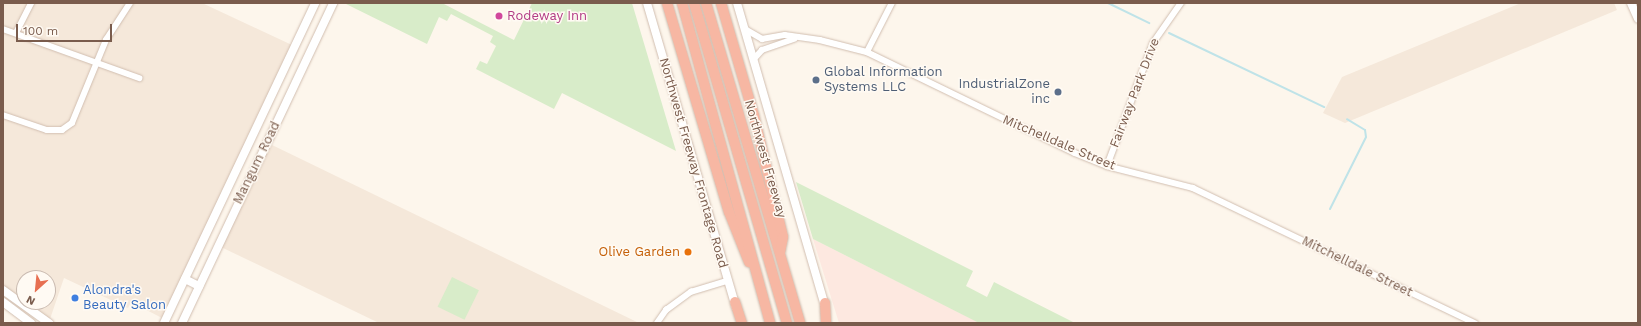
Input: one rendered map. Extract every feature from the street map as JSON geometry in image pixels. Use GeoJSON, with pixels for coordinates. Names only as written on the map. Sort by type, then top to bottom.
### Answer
{"type":"FeatureCollection","features":[{"type":"Feature","properties":{"kind":"highway"},"geometry":{"type":"LineString","coordinates":[[667,3],[729,212],[762,292]]}},
{"type":"Feature","properties":{"kind":"highway"},"geometry":{"type":"LineString","coordinates":[[682,3],[744,218],[770,323]]}},
{"type":"Feature","properties":{"kind":"highway"},"geometry":{"type":"LineString","coordinates":[[694,3],[787,323]]}},
{"type":"Feature","properties":{"kind":"highway","name":"Northwest Freeway"},"geometry":{"type":"LineString","coordinates":[[706,3],[800,323]]}},
{"type":"Feature","properties":{"kind":"highway"},"geometry":{"type":"LineString","coordinates":[[720,3],[745,83],[783,237],[780,256]]}},
{"type":"Feature","properties":{"kind":"highway"},"geometry":{"type":"LineString","coordinates":[[734,302],[742,323]]}},
{"type":"Feature","properties":{"kind":"highway"},"geometry":{"type":"LineString","coordinates":[[825,303],[826,323]]}},
{"type":"Feature","properties":{"kind":"main road","name":"Mangum Road"},"geometry":{"type":"LineString","coordinates":[[164,323],[315,3]]}},
{"type":"Feature","properties":{"kind":"main road","name":"Mangum Road"},"geometry":{"type":"LineString","coordinates":[[182,323],[333,3]]}},
{"type":"Feature","properties":{"kind":"main road","name":"Northwest Freeway Frontage Road"},"geometry":{"type":"LineString","coordinates":[[647,3],[734,302]]}},
{"type":"Feature","properties":{"kind":"main road"},"geometry":{"type":"LineString","coordinates":[[737,3],[830,323]]}},
{"type":"Feature","properties":{"kind":"main road"},"geometry":{"type":"LineString","coordinates":[[1631,3],[1638,19]]}},
{"type":"Feature","properties":{"kind":"main road"},"geometry":{"type":"LineString","coordinates":[[257,128],[271,135]]}},
{"type":"Feature","properties":{"kind":"main road"},"geometry":{"type":"LineString","coordinates":[[185,279],[199,286]]}},
{"type":"Feature","properties":{"kind":"main road"},"geometry":{"type":"LineString","coordinates":[[3,290],[48,323]]}},
{"type":"Feature","properties":{"kind":"main road"},"geometry":{"type":"LineString","coordinates":[[3,302],[31,323]]}},
{"type":"Feature","properties":{"kind":"street"},"geometry":{"type":"LineString","coordinates":[[16,33],[31,3]]}},
{"type":"Feature","properties":{"kind":"street"},"geometry":{"type":"LineString","coordinates":[[3,115],[47,130],[68,127],[76,119],[97,62],[130,3]]}},
{"type":"Feature","properties":{"kind":"street"},"geometry":{"type":"LineString","coordinates":[[867,52],[892,3]]}},
{"type":"Feature","properties":{"kind":"street","name":"Fairway Park Drive"},"geometry":{"type":"LineString","coordinates":[[1108,166],[1153,42],[1182,3]]}},
{"type":"Feature","properties":{"kind":"street"},"geometry":{"type":"LineString","coordinates":[[3,29],[139,78]]}},
{"type":"Feature","properties":{"kind":"street","name":"Mitchelldale Street"},"geometry":{"type":"LineString","coordinates":[[745,29],[762,39],[785,35],[794,39]]}},
{"type":"Feature","properties":{"kind":"street","name":"Mitchelldale Street"},"geometry":{"type":"LineString","coordinates":[[754,60],[762,50],[794,39],[820,40],[867,52],[1108,166],[1193,188],[1475,323]]}},
{"type":"Feature","properties":{"kind":"street"},"geometry":{"type":"LineString","coordinates":[[657,323],[666,310],[691,292],[728,281]]}},
{"type":"Feature","properties":{"kind":"shaded area"},"geometry":{"type":"Polygon","coordinates":[[[3,3],[202,3],[292,45],[162,318],[131,302],[128,308],[64,278],[56,301],[56,270],[16,270],[16,296],[3,286],[3,3]]]}},
{"type":"Feature","properties":{"kind":"shaded area"},"geometry":{"type":"Polygon","coordinates":[[[1521,3],[1614,3],[1617,10],[1345,123],[1323,113],[1342,77],[1521,3]]]}},
{"type":"Feature","properties":{"kind":"shaded area"},"geometry":{"type":"Polygon","coordinates":[[[270,144],[639,323],[379,323],[221,247],[270,144]]]}},
{"type":"Feature","properties":{"kind":"shaded area"},"geometry":{"type":"Polygon","coordinates":[[[813,239],[980,323],[839,323],[813,239]]]}},
{"type":"Feature","properties":{"kind":"shaded area"},"geometry":{"type":"Polygon","coordinates":[[[36,310],[53,310],[50,319],[36,310]]]}},
{"type":"Feature","properties":{"kind":"green space"},"geometry":{"type":"Polygon","coordinates":[[[344,3],[442,3],[514,40],[532,3],[632,3],[676,151],[562,93],[554,109],[476,69],[480,61],[487,64],[496,46],[490,42],[493,36],[451,14],[447,21],[439,17],[427,44],[344,3]]]}},
{"type":"Feature","properties":{"kind":"green space"},"geometry":{"type":"Polygon","coordinates":[[[796,182],[973,271],[966,286],[987,297],[994,282],[1075,323],[979,323],[813,239],[796,182]]]}},
{"type":"Feature","properties":{"kind":"green space"},"geometry":{"type":"Polygon","coordinates":[[[452,277],[479,290],[464,320],[438,307],[452,277]]]}},
{"type":"Feature","properties":{"kind":"waterway"},"geometry":{"type":"LineString","coordinates":[[1108,3],[1149,23]]}},
{"type":"Feature","properties":{"kind":"waterway"},"geometry":{"type":"LineString","coordinates":[[1169,33],[1324,107]]}},
{"type":"Feature","properties":{"kind":"waterway"},"geometry":{"type":"LineString","coordinates":[[1330,209],[1366,137],[1365,130],[1347,119]]}},
{"type":"Feature","properties":{"kind":"place","name":"Rodeway Inn"},"geometry":{"type":"Point","coordinates":[499,16]}},
{"type":"Feature","properties":{"kind":"place","name":"Global Information Systems LLC"},"geometry":{"type":"Point","coordinates":[816,80]}},
{"type":"Feature","properties":{"kind":"place","name":"IndustrialZone inc"},"geometry":{"type":"Point","coordinates":[1058,92]}},
{"type":"Feature","properties":{"kind":"place","name":"Olive Garden"},"geometry":{"type":"Point","coordinates":[688,252]}},
{"type":"Feature","properties":{"kind":"place","name":"Alondra's Beauty Salon"},"geometry":{"type":"Point","coordinates":[75,298]}}]}
